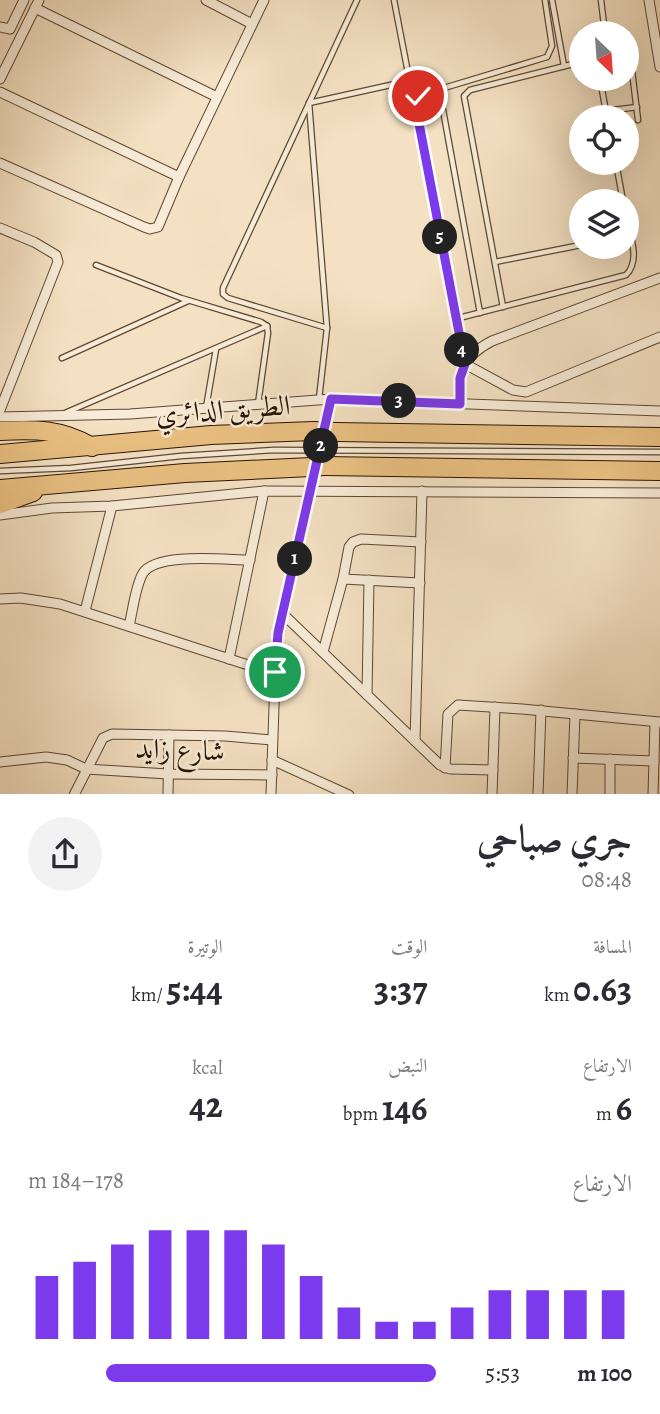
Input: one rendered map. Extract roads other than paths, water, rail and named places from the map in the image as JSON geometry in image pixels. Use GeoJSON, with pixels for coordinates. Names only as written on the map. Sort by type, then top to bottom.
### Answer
{"type":"FeatureCollection","features":[{"type":"Feature","properties":{"kind":"highway"},"geometry":{"type":"LineString","coordinates":[[0,430],[54,432],[73,437],[92,447]]}},
{"type":"Feature","properties":{"kind":"highway","name":"الطريق الدائري"},"geometry":{"type":"LineString","coordinates":[[0,454],[211,435],[313,431],[660,437]]}},
{"type":"Feature","properties":{"kind":"highway"},"geometry":{"type":"LineString","coordinates":[[0,489],[186,473],[317,466],[660,471]]}},
{"type":"Feature","properties":{"kind":"highway"},"geometry":{"type":"LineString","coordinates":[[0,504],[47,485]]}},
{"type":"Feature","properties":{"kind":"street"},"geometry":{"type":"LineString","coordinates":[[2,29],[11,27],[24,0]]}},
{"type":"Feature","properties":{"kind":"street"},"geometry":{"type":"LineString","coordinates":[[205,0],[252,23]]}},
{"type":"Feature","properties":{"kind":"street"},"geometry":{"type":"LineString","coordinates":[[0,163],[149,229],[160,225],[179,177],[264,0]]}},
{"type":"Feature","properties":{"kind":"street"},"geometry":{"type":"LineString","coordinates":[[649,0],[660,67]]}},
{"type":"Feature","properties":{"kind":"street"},"geometry":{"type":"LineString","coordinates":[[0,79],[37,4],[218,97]]}},
{"type":"Feature","properties":{"kind":"street"},"geometry":{"type":"LineString","coordinates":[[2,29],[18,42]]}},
{"type":"Feature","properties":{"kind":"street"},"geometry":{"type":"LineString","coordinates":[[0,92],[179,177]]}},
{"type":"Feature","properties":{"kind":"street"},"geometry":{"type":"LineString","coordinates":[[0,228],[34,242],[56,255],[58,262],[0,410]]}},
{"type":"Feature","properties":{"kind":"street"},"geometry":{"type":"LineString","coordinates":[[460,404],[460,378],[465,364],[476,350],[492,341],[660,278]]}},
{"type":"Feature","properties":{"kind":"street"},"geometry":{"type":"LineString","coordinates":[[465,364],[513,390],[526,392],[660,337]]}},
{"type":"Feature","properties":{"kind":"street"},"geometry":{"type":"LineString","coordinates":[[271,794],[276,648],[331,399]]}},
{"type":"Feature","properties":{"kind":"street"},"geometry":{"type":"LineString","coordinates":[[0,417],[131,414],[331,399],[660,411]]}},
{"type":"Feature","properties":{"kind":"street"},"geometry":{"type":"LineString","coordinates":[[229,659],[264,491]]}},
{"type":"Feature","properties":{"kind":"street"},"geometry":{"type":"LineString","coordinates":[[0,515],[52,508],[112,506],[264,491],[660,493]]}},
{"type":"Feature","properties":{"kind":"street"},"geometry":{"type":"LineString","coordinates":[[415,741],[422,491]]}},
{"type":"Feature","properties":{"kind":"street"},"geometry":{"type":"LineString","coordinates":[[85,611],[112,506]]}},
{"type":"Feature","properties":{"kind":"street"},"geometry":{"type":"LineString","coordinates":[[323,652],[349,547],[353,542],[361,539],[421,542]]}},
{"type":"Feature","properties":{"kind":"street"},"geometry":{"type":"LineString","coordinates":[[129,626],[141,576],[148,568],[163,561],[187,559],[250,560]]}},
{"type":"Feature","properties":{"kind":"street"},"geometry":{"type":"LineString","coordinates":[[343,579],[420,583]]}},
{"type":"Feature","properties":{"kind":"street"},"geometry":{"type":"LineString","coordinates":[[367,695],[369,580]]}},
{"type":"Feature","properties":{"kind":"street"},"geometry":{"type":"LineString","coordinates":[[0,598],[34,599],[85,611],[248,664]]}},
{"type":"Feature","properties":{"kind":"street"},"geometry":{"type":"LineString","coordinates":[[283,614],[444,768],[493,770]]}},
{"type":"Feature","properties":{"kind":"street"},"geometry":{"type":"LineString","coordinates":[[444,768],[449,714],[451,709],[462,705],[657,722],[653,794]]}},
{"type":"Feature","properties":{"kind":"street"},"geometry":{"type":"LineString","coordinates":[[492,794],[495,707]]}},
{"type":"Feature","properties":{"kind":"street"},"geometry":{"type":"LineString","coordinates":[[538,794],[541,710]]}},
{"type":"Feature","properties":{"kind":"street"},"geometry":{"type":"LineString","coordinates":[[572,794],[575,714]]}},
{"type":"Feature","properties":{"kind":"street"},"geometry":{"type":"LineString","coordinates":[[74,794],[107,735],[225,736],[272,740]]}},
{"type":"Feature","properties":{"kind":"street"},"geometry":{"type":"LineString","coordinates":[[168,794],[169,735]]}},
{"type":"Feature","properties":{"kind":"street","name":"شارع زايد"},"geometry":{"type":"LineString","coordinates":[[0,762],[57,758],[86,769],[168,774],[272,775]]}},
{"type":"Feature","properties":{"kind":"street"},"geometry":{"type":"LineString","coordinates":[[573,758],[610,759],[656,766]]}},
{"type":"Feature","properties":{"kind":"street"},"geometry":{"type":"LineString","coordinates":[[610,759],[610,794]]}},
{"type":"Feature","properties":{"kind":"street"},"geometry":{"type":"LineString","coordinates":[[272,760],[349,794]]}},
{"type":"Feature","properties":{"kind":"lane"},"geometry":{"type":"LineString","coordinates":[[327,327],[228,298],[223,294],[223,288],[357,0]]}},
{"type":"Feature","properties":{"kind":"lane"},"geometry":{"type":"LineString","coordinates":[[394,0],[465,364]]}},
{"type":"Feature","properties":{"kind":"lane"},"geometry":{"type":"LineString","coordinates":[[414,97],[547,57],[552,46],[545,0]]}},
{"type":"Feature","properties":{"kind":"lane"},"geometry":{"type":"LineString","coordinates":[[552,0],[565,66]]}},
{"type":"Feature","properties":{"kind":"lane"},"geometry":{"type":"LineString","coordinates":[[601,0],[604,21]]}},
{"type":"Feature","properties":{"kind":"lane"},"geometry":{"type":"LineString","coordinates":[[503,307],[465,94],[470,90],[569,65]]}},
{"type":"Feature","properties":{"kind":"lane"},"geometry":{"type":"LineString","coordinates":[[309,103],[395,84]]}},
{"type":"Feature","properties":{"kind":"lane"},"geometry":{"type":"LineString","coordinates":[[439,89],[480,313]]}},
{"type":"Feature","properties":{"kind":"lane"},"geometry":{"type":"LineString","coordinates":[[309,103],[327,327],[319,400]]}},
{"type":"Feature","properties":{"kind":"lane"},"geometry":{"type":"LineString","coordinates":[[495,262],[569,247]]}},
{"type":"Feature","properties":{"kind":"lane"},"geometry":{"type":"LineString","coordinates":[[455,319],[623,278],[630,272],[634,264],[633,259]]}},
{"type":"Feature","properties":{"kind":"lane"},"geometry":{"type":"LineString","coordinates":[[96,265],[189,301],[243,316],[267,326]]}},
{"type":"Feature","properties":{"kind":"lane"},"geometry":{"type":"LineString","coordinates":[[62,358],[189,301]]}},
{"type":"Feature","properties":{"kind":"lane"},"geometry":{"type":"LineString","coordinates":[[57,416],[267,326]]}},
{"type":"Feature","properties":{"kind":"lane"},"geometry":{"type":"LineString","coordinates":[[258,404],[267,326]]}},
{"type":"Feature","properties":{"kind":"lane"},"geometry":{"type":"LineString","coordinates":[[206,408],[216,348]]}},
{"type":"Feature","properties":{"kind":"lane"},"geometry":{"type":"LineString","coordinates":[[0,471],[71,468],[181,456],[274,450],[660,452]]}}]}
